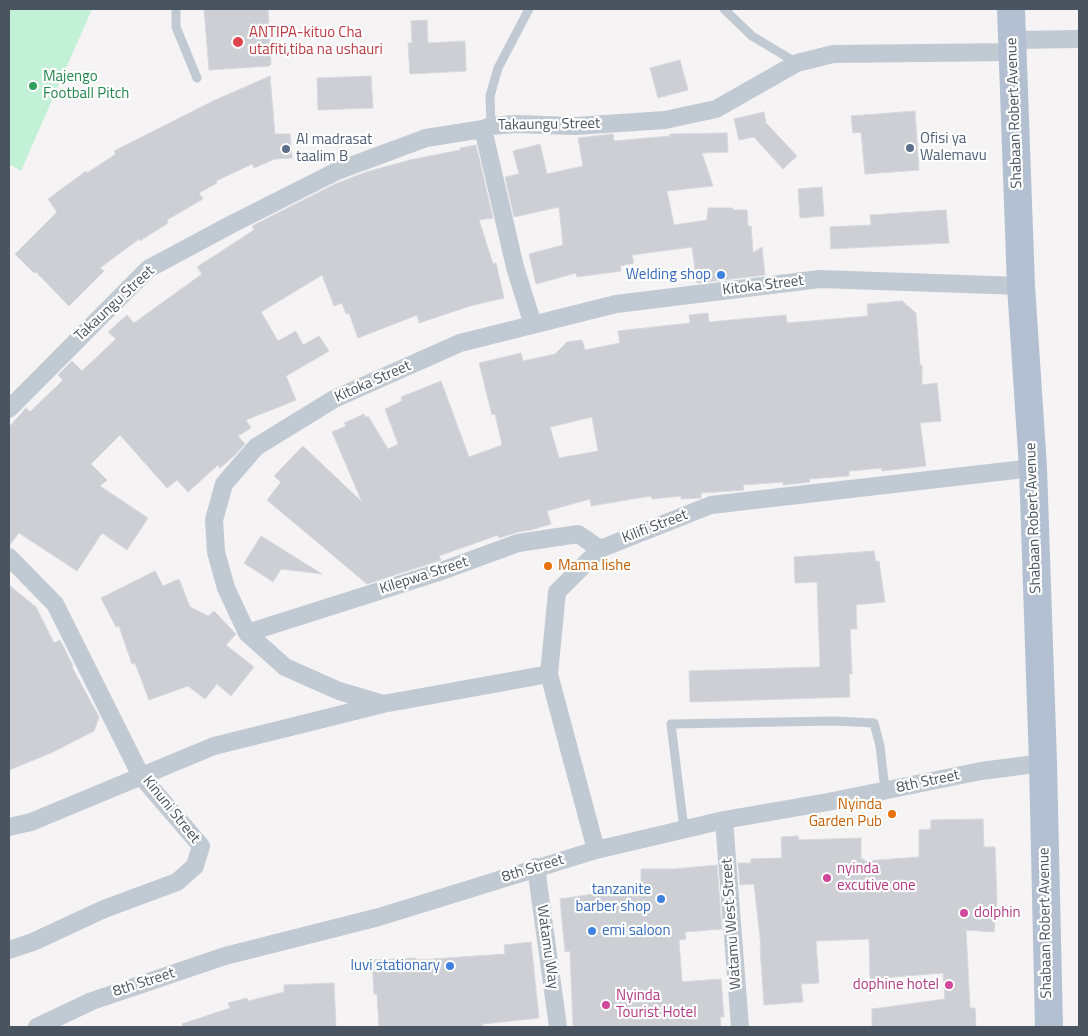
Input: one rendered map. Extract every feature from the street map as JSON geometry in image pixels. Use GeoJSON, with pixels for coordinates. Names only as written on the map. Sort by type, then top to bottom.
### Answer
{"type":"FeatureCollection","features":[{"type":"Feature","properties":{"kind":"main road","name":"Shabaan Robert Avenue"},"geometry":{"type":"LineString","coordinates":[[1011,9],[1021,286],[1034,468],[1049,1027]]}},
{"type":"Feature","properties":{"kind":"street","name":"Takaungu Street"},"geometry":{"type":"LineString","coordinates":[[9,409],[148,269],[337,171],[426,138],[515,124],[575,126],[665,120],[716,109],[797,63],[833,54],[1013,46],[1079,39]]}},
{"type":"Feature","properties":{"kind":"street"},"geometry":{"type":"LineString","coordinates":[[487,128],[515,267],[532,325]]}},
{"type":"Feature","properties":{"kind":"street","name":"Kitoka Street"},"geometry":{"type":"LineString","coordinates":[[549,674],[383,704],[339,691],[285,667],[247,633],[226,588],[216,552],[214,520],[224,484],[256,447],[334,399],[460,344],[616,304],[820,279],[1021,286]]}},
{"type":"Feature","properties":{"kind":"street","name":"Kilifi Street"},"geometry":{"type":"LineString","coordinates":[[596,850],[549,674],[558,592],[600,549],[711,505],[1034,468]]}},
{"type":"Feature","properties":{"kind":"street","name":"Kilepwa Street"},"geometry":{"type":"LineString","coordinates":[[247,633],[436,573],[518,543],[578,534],[600,549]]}},
{"type":"Feature","properties":{"kind":"street","name":"Kinuni Street"},"geometry":{"type":"LineString","coordinates":[[9,557],[55,604],[141,776],[201,846],[195,866],[177,882],[104,909],[33,942],[9,950]]}},
{"type":"Feature","properties":{"kind":"street"},"geometry":{"type":"LineString","coordinates":[[9,827],[31,822],[214,746],[383,704]]}},
{"type":"Feature","properties":{"kind":"street","name":"8th Street"},"geometry":{"type":"LineString","coordinates":[[37,1027],[92,1000],[225,956],[379,917],[596,850],[724,820],[828,802],[981,771],[1043,762]]}},
{"type":"Feature","properties":{"kind":"street","name":"Watamu West Street"},"geometry":{"type":"LineString","coordinates":[[724,820],[740,1027]]}},
{"type":"Feature","properties":{"kind":"street","name":"Watamu Way"},"geometry":{"type":"LineString","coordinates":[[536,867],[558,1027]]}},
{"type":"Feature","properties":{"kind":"lane"},"geometry":{"type":"LineString","coordinates":[[176,9],[176,27],[197,78]]}},
{"type":"Feature","properties":{"kind":"lane"},"geometry":{"type":"LineString","coordinates":[[487,128],[490,96],[498,68],[529,9]]}},
{"type":"Feature","properties":{"kind":"lane"},"geometry":{"type":"LineString","coordinates":[[724,9],[752,36],[797,63]]}},
{"type":"Feature","properties":{"kind":"lane"},"geometry":{"type":"LineString","coordinates":[[684,829],[672,724],[834,721],[874,723],[880,746],[885,790]]}},
{"type":"Feature","properties":{"kind":"green space","name":"Majengo Football Pitch"},"geometry":{"type":"Polygon","coordinates":[[[9,9],[92,9],[21,171],[9,164],[9,9]]]}},
{"type":"Feature","properties":{"kind":"building"},"geometry":{"type":"Polygon","coordinates":[[[204,9],[268,9],[271,64],[269,66],[209,70],[204,9]]]}},
{"type":"Feature","properties":{"kind":"building"},"geometry":{"type":"Polygon","coordinates":[[[427,20],[428,43],[465,41],[466,71],[410,74],[408,43],[412,43],[411,21],[427,20]]]}},
{"type":"Feature","properties":{"kind":"building"},"geometry":{"type":"Polygon","coordinates":[[[680,60],[688,90],[658,98],[650,68],[680,60]]]}},
{"type":"Feature","properties":{"kind":"building"},"geometry":{"type":"Polygon","coordinates":[[[270,76],[275,134],[290,134],[292,158],[275,159],[254,168],[252,164],[216,181],[217,183],[199,193],[203,199],[167,220],[168,223],[140,241],[139,239],[100,268],[104,271],[69,306],[36,272],[34,273],[15,254],[57,212],[48,199],[86,171],[87,173],[116,154],[114,151],[213,101],[270,76]]]}},
{"type":"Feature","properties":{"kind":"building"},"geometry":{"type":"Polygon","coordinates":[[[371,76],[373,108],[318,110],[317,78],[371,76]]]}},
{"type":"Feature","properties":{"kind":"building"},"geometry":{"type":"Polygon","coordinates":[[[915,111],[919,170],[865,174],[861,132],[853,133],[851,116],[915,111]]]}},
{"type":"Feature","properties":{"kind":"building"},"geometry":{"type":"Polygon","coordinates":[[[764,112],[766,123],[797,156],[783,169],[754,137],[739,140],[734,119],[764,112]]]}},
{"type":"Feature","properties":{"kind":"building"},"geometry":{"type":"Polygon","coordinates":[[[727,133],[728,152],[702,153],[713,186],[667,191],[674,225],[707,220],[708,208],[747,210],[748,226],[751,226],[753,253],[762,247],[765,275],[697,283],[692,247],[632,255],[634,263],[620,266],[621,271],[577,277],[576,273],[536,284],[529,254],[563,245],[559,207],[514,217],[505,177],[519,174],[513,151],[540,144],[547,174],[583,166],[578,138],[613,134],[614,141],[670,136],[670,134],[727,133]]]}},
{"type":"Feature","properties":{"kind":"building"},"geometry":{"type":"Polygon","coordinates":[[[476,145],[493,218],[479,220],[493,264],[496,263],[504,298],[470,306],[419,323],[417,315],[358,338],[349,313],[346,314],[342,303],[334,306],[322,275],[261,312],[278,341],[296,331],[303,345],[319,336],[329,351],[286,376],[296,400],[246,420],[251,428],[238,436],[245,444],[220,468],[218,465],[188,492],[177,480],[167,488],[120,435],[91,464],[107,480],[100,486],[148,518],[127,550],[102,533],[77,571],[19,533],[9,546],[9,427],[26,408],[30,412],[63,380],[58,375],[72,361],[82,371],[116,339],[108,332],[127,315],[134,323],[202,274],[197,267],[254,230],[252,226],[335,184],[366,172],[476,145]]]}},
{"type":"Feature","properties":{"kind":"building"},"geometry":{"type":"Polygon","coordinates":[[[822,187],[824,216],[800,218],[798,189],[822,187]]]}},
{"type":"Feature","properties":{"kind":"building"},"geometry":{"type":"Polygon","coordinates":[[[946,210],[949,243],[831,249],[830,227],[871,225],[870,215],[946,210]]]}},
{"type":"Feature","properties":{"kind":"building"},"geometry":{"type":"Polygon","coordinates":[[[902,301],[916,313],[920,365],[922,365],[922,385],[937,383],[941,421],[920,423],[926,466],[882,471],[882,468],[849,471],[849,476],[809,479],[810,482],[783,485],[783,482],[743,485],[744,490],[701,493],[701,498],[681,499],[681,496],[652,499],[651,496],[591,506],[590,499],[547,511],[551,524],[499,538],[498,535],[439,556],[441,560],[367,584],[267,500],[281,482],[274,476],[303,446],[362,502],[332,432],[346,426],[344,423],[364,414],[366,418],[368,416],[388,449],[398,444],[385,409],[402,401],[401,397],[441,381],[469,457],[502,445],[495,414],[492,415],[479,363],[521,353],[523,361],[555,354],[567,342],[582,340],[585,350],[620,343],[618,331],[690,323],[689,315],[708,313],[709,322],[786,315],[787,323],[868,316],[867,304],[902,301]],[[592,417],[550,427],[559,458],[598,451],[592,417]]]}},
{"type":"Feature","properties":{"kind":"building"},"geometry":{"type":"Polygon","coordinates":[[[261,536],[322,574],[281,569],[273,582],[244,563],[261,536]]]}},
{"type":"Feature","properties":{"kind":"building"},"geometry":{"type":"Polygon","coordinates":[[[874,551],[876,562],[879,561],[885,602],[856,605],[857,629],[850,629],[852,674],[849,674],[850,697],[690,702],[689,671],[820,667],[817,582],[795,583],[794,557],[874,551]]]}},
{"type":"Feature","properties":{"kind":"building"},"geometry":{"type":"Polygon","coordinates":[[[155,571],[163,586],[179,579],[190,607],[208,616],[214,611],[236,634],[226,645],[254,667],[231,696],[217,684],[205,699],[188,686],[149,700],[135,663],[132,664],[119,626],[116,627],[101,598],[155,571]]]}},
{"type":"Feature","properties":{"kind":"building"},"geometry":{"type":"Polygon","coordinates":[[[9,585],[36,607],[54,643],[60,640],[99,717],[94,731],[51,753],[9,770],[9,585]]]}},
{"type":"Feature","properties":{"kind":"building"},"geometry":{"type":"Polygon","coordinates":[[[983,819],[984,847],[995,847],[997,901],[994,932],[966,930],[970,1008],[975,1008],[976,1027],[872,1027],[872,1009],[945,999],[943,973],[870,979],[869,939],[816,941],[819,983],[801,984],[803,1002],[764,1005],[761,947],[754,884],[740,885],[738,863],[751,863],[751,859],[782,858],[781,837],[798,836],[799,840],[861,838],[861,859],[864,859],[864,861],[919,857],[919,830],[931,829],[931,820],[983,819]]]}},
{"type":"Feature","properties":{"kind":"building"},"geometry":{"type":"Polygon","coordinates":[[[717,865],[722,929],[685,932],[686,939],[679,940],[682,982],[721,979],[724,1017],[720,1017],[721,1027],[573,1027],[570,951],[565,952],[560,899],[641,887],[641,869],[674,869],[717,865]]]}},
{"type":"Feature","properties":{"kind":"building"},"geometry":{"type":"Polygon","coordinates":[[[531,942],[539,1018],[483,1024],[483,1027],[379,1027],[377,994],[374,994],[372,960],[416,958],[417,960],[505,954],[504,945],[531,942]]]}},
{"type":"Feature","properties":{"kind":"building"},"geometry":{"type":"Polygon","coordinates":[[[334,983],[336,1027],[183,1027],[182,1024],[230,1008],[228,1003],[247,998],[248,1001],[284,992],[284,985],[334,983]]]}},
{"type":"Feature","properties":{"kind":"place","name":"ANTIPA-kituo Cha utafiti,tiba na ushauri"},"geometry":{"type":"Point","coordinates":[238,42]}},
{"type":"Feature","properties":{"kind":"place","name":"Majengo Football Pitch"},"geometry":{"type":"Point","coordinates":[33,86]}},
{"type":"Feature","properties":{"kind":"place","name":"Ofisi ya Walemavu"},"geometry":{"type":"Point","coordinates":[910,148]}},
{"type":"Feature","properties":{"kind":"place","name":"Al madrasat taalim B"},"geometry":{"type":"Point","coordinates":[286,149]}},
{"type":"Feature","properties":{"kind":"place","name":"Welding shop"},"geometry":{"type":"Point","coordinates":[721,275]}},
{"type":"Feature","properties":{"kind":"place","name":"Mama lishe"},"geometry":{"type":"Point","coordinates":[548,566]}},
{"type":"Feature","properties":{"kind":"place","name":"Nyinda Garden Pub"},"geometry":{"type":"Point","coordinates":[892,814]}},
{"type":"Feature","properties":{"kind":"place","name":"nyinda excutive one"},"geometry":{"type":"Point","coordinates":[827,878]}},
{"type":"Feature","properties":{"kind":"place","name":"tanzanite barber shop"},"geometry":{"type":"Point","coordinates":[661,899]}},
{"type":"Feature","properties":{"kind":"place","name":"dolphin"},"geometry":{"type":"Point","coordinates":[964,913]}},
{"type":"Feature","properties":{"kind":"place","name":"emi saloon"},"geometry":{"type":"Point","coordinates":[592,931]}},
{"type":"Feature","properties":{"kind":"place","name":"luvi stationary"},"geometry":{"type":"Point","coordinates":[450,966]}},
{"type":"Feature","properties":{"kind":"place","name":"dophine hotel"},"geometry":{"type":"Point","coordinates":[949,985]}},
{"type":"Feature","properties":{"kind":"place","name":"Nyinda Tourist Hotel"},"geometry":{"type":"Point","coordinates":[606,1005]}}]}
